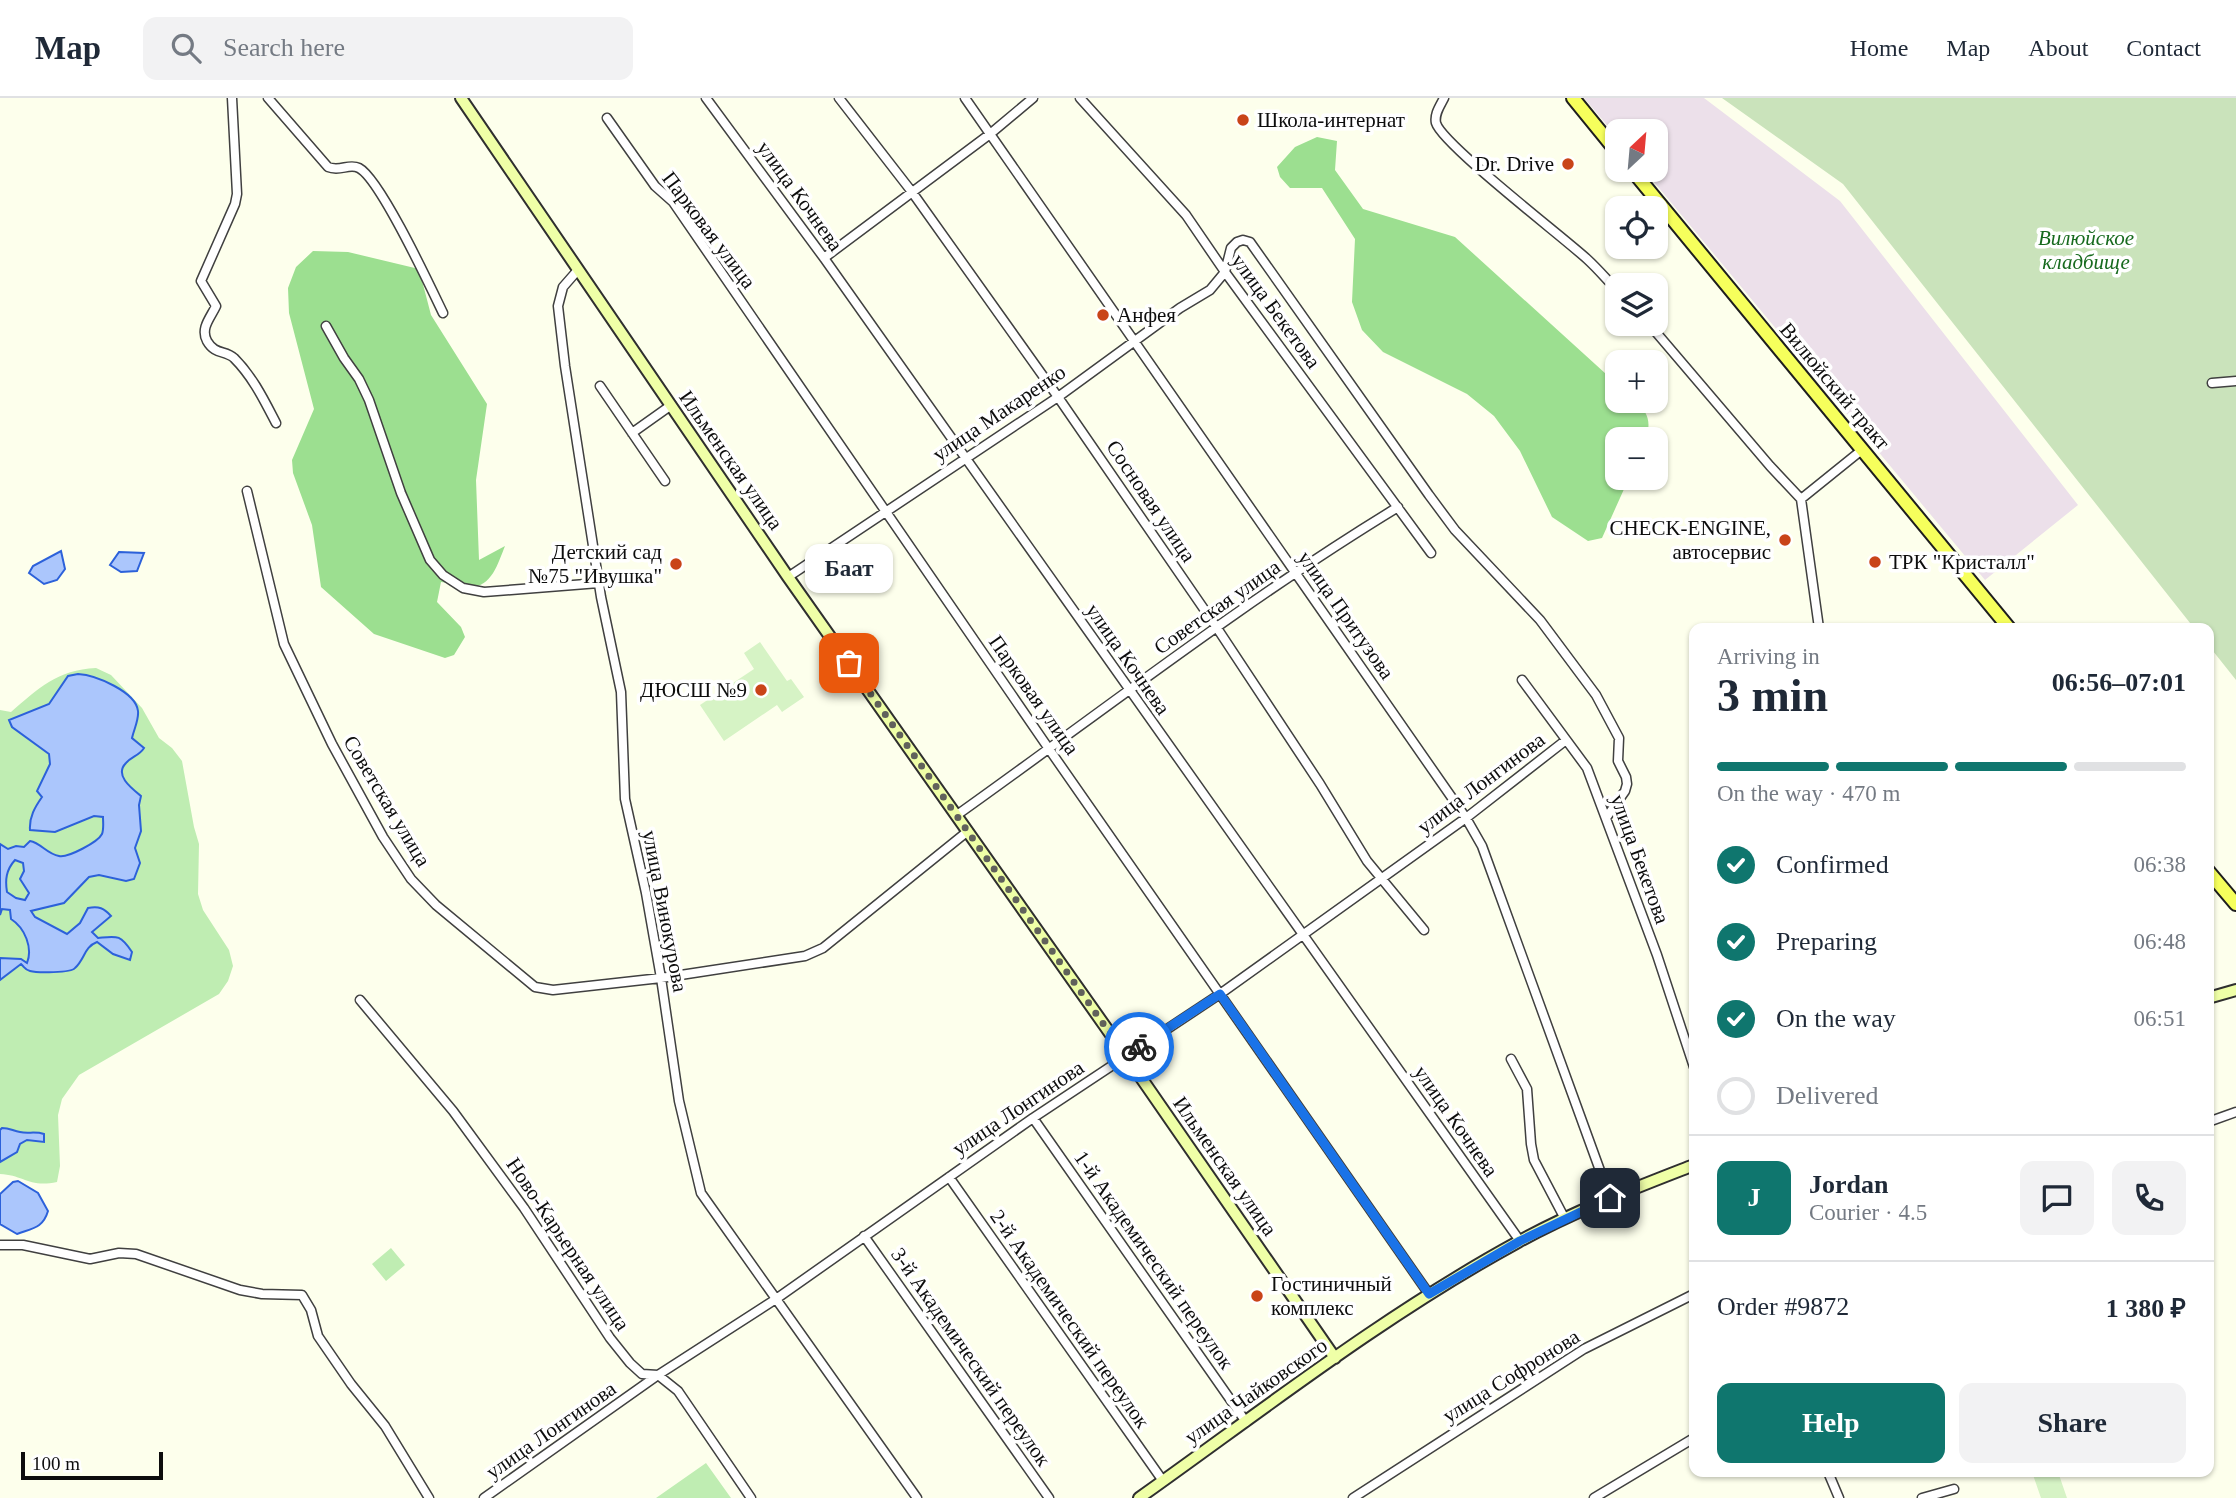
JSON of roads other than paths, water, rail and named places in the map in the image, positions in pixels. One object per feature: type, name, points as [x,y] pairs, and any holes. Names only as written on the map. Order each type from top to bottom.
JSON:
[{"type":"main road","name":"Ильменская улица","points":[[461,98],[788,577],[1335,1358]]},
{"type":"main road","points":[[1573,98],[1605,137]]},
{"type":"main road","name":"Вилюйский тракт","points":[[1642,182],[2005,623]]},
{"type":"main road","points":[[2214,878],[2236,904]]},
{"type":"main road","points":[[2214,996],[2236,989]]},
{"type":"main road","name":"улица Чайковского","points":[[1139,1498],[1429,1294],[1520,1241],[1565,1219],[1689,1167]]},
{"type":"street","points":[[232,98],[237,194],[201,281],[216,306],[205,327],[207,340],[217,352],[232,356],[255,383],[276,423]]},
{"type":"street","points":[[268,98],[328,167],[336,171],[354,166],[360,169],[374,186],[414,254],[443,313]]},
{"type":"street","name":"улица Кочнева","points":[[706,98],[824,258],[1520,1241]]},
{"type":"street","name":"Сосновая улица","points":[[839,98],[912,192],[1058,397],[1217,628],[1320,784],[1367,861],[1424,930]]},
{"type":"street","name":"улица Притузова","points":[[965,98],[1466,818],[1485,850],[1610,1198]]},
{"type":"street","points":[[824,258],[990,134],[1033,98]]},
{"type":"street","name":"улица Бекетова","points":[[1080,98],[1186,215],[1432,553]]},
{"type":"street","points":[[1444,98],[1436,115],[1436,123],[1441,131],[1605,278]]},
{"type":"street","name":"Парковая улица","points":[[607,118],[655,186],[673,202],[1049,749],[1429,1294]]},
{"type":"street","points":[[1225,272],[1231,248],[1243,240],[1250,242],[1449,521],[1540,620],[1585,677],[1615,728],[1619,738],[1618,761],[1626,777],[1625,791],[1606,818]]},
{"type":"street","name":"улица Винокурова","points":[[577,271],[563,287],[558,306],[599,583],[621,692],[625,799],[646,893],[679,1101],[701,1193],[917,1498]]},
{"type":"street","name":"улица Макаренко","points":[[788,577],[1058,397],[1210,290],[1225,272]]},
{"type":"street","points":[[326,326],[369,400],[401,493],[430,560],[443,575],[463,588],[484,592],[599,583]]},
{"type":"street","points":[[1659,336],[1801,499],[1817,623]]},
{"type":"street","points":[[2212,383],[2236,381]]},
{"type":"street","points":[[600,386],[665,481]]},
{"type":"street","points":[[632,433],[670,406]]},
{"type":"street","points":[[1801,499],[1863,449]]},
{"type":"street","name":"Советская улица","points":[[247,491],[284,644],[332,744],[383,837],[411,879],[436,905],[535,987],[553,990],[661,978],[805,956],[823,948],[968,831]]},
{"type":"street","name":"Советская улица","points":[[957,815],[1217,628],[1358,530],[1398,507]]},
{"type":"street","name":"улица Бекетова","points":[[1522,680],[1587,768],[1657,955],[1689,1052]]},
{"type":"street","name":"улица Лонгинова","points":[[484,1498],[658,1375],[776,1298],[1033,1118],[1220,994],[1466,818],[1566,740]]},
{"type":"street","name":"Ново-Карьерная улица","points":[[360,1000],[453,1111],[524,1208],[610,1338],[642,1374],[658,1375],[678,1391],[751,1498]]},
{"type":"street","points":[[1511,1059],[1527,1090],[1530,1102],[1534,1160],[1565,1219]]},
{"type":"street","points":[[2214,1120],[2236,1112]]},
{"type":"street","name":"1-й Академический переулок","points":[[1033,1118],[1246,1422]]},
{"type":"street","name":"2-й Академический переулок","points":[[949,1177],[1163,1481]]},
{"type":"street","name":"3-й Академический переулок","points":[[864,1236],[1049,1498]]},
{"type":"street","points":[[0,1245],[23,1245],[90,1259],[119,1253],[136,1254],[240,1290],[262,1294],[302,1295],[312,1310],[318,1336],[351,1384],[385,1426],[429,1498]]},
{"type":"street","name":"улица Софронова","points":[[1353,1498],[1584,1349],[1689,1296]]},
{"type":"street","points":[[1594,1498],[1689,1441]]},
{"type":"street","points":[[1830,1477],[1839,1498]]},
{"type":"street","points":[[1922,1498],[1954,1489]]},
{"type":"water","points":[[61,551],[65,569],[57,580],[44,584],[29,573],[33,566]]},
{"type":"water","points":[[119,552],[144,553],[137,571],[121,572],[110,565]]},
{"type":"water","points":[[78,674],[104,681],[123,691],[136,704],[138,718],[132,738],[144,748],[126,763],[122,772],[125,781],[141,796],[141,831],[135,848],[140,863],[134,879],[126,881],[99,875],[89,877],[64,903],[31,911],[35,917],[67,934],[80,923],[88,908],[101,908],[111,916],[92,932],[98,938],[121,939],[132,952],[130,960],[113,954],[97,942],[89,947],[72,970],[34,972],[21,964],[0,980],[0,958],[21,959],[27,963],[29,951],[27,939],[11,919],[10,910],[2,909],[0,915],[0,844],[8,849],[24,847],[30,841],[55,855],[63,856],[89,845],[103,832],[103,817],[94,816],[55,832],[30,830],[33,812],[42,797],[37,791],[50,764],[49,754],[12,727],[9,720],[49,704],[68,676]],"holes":[[[15,860],[23,863],[24,871],[20,879],[29,893],[25,900],[7,892],[6,883],[8,871]]]},
{"type":"water","points":[[2,1128],[44,1134],[44,1142],[27,1140],[20,1144],[17,1152],[0,1162]]},
{"type":"water","points":[[18,1181],[38,1193],[48,1211],[40,1224],[17,1234],[0,1224],[0,1194],[13,1182]]},
{"type":"place","name":"Школа-интернат","points":[[1243,120]]},
{"type":"place","name":"Dr. Drive","points":[[1568,164]]},
{"type":"place","name":"Анфея","points":[[1103,315]]},
{"type":"place","name":"CHECK-ENGINE, автосервис","points":[[1785,540]]},
{"type":"place","name":"ТРК \"Кристалл\"","points":[[1875,562]]},
{"type":"place","name":"Детский сад №75 \"Ивушка\"","points":[[676,564]]},
{"type":"place","name":"Баат","points":[[849,663]]},
{"type":"place","name":"ДЮСШ №9","points":[[761,690]]},
{"type":"place","name":"Гостиничный комплекс","points":[[1257,1296]]},
{"type":"park label","name":"Вилюйское кладбище","points":[[2086,250]]}]
